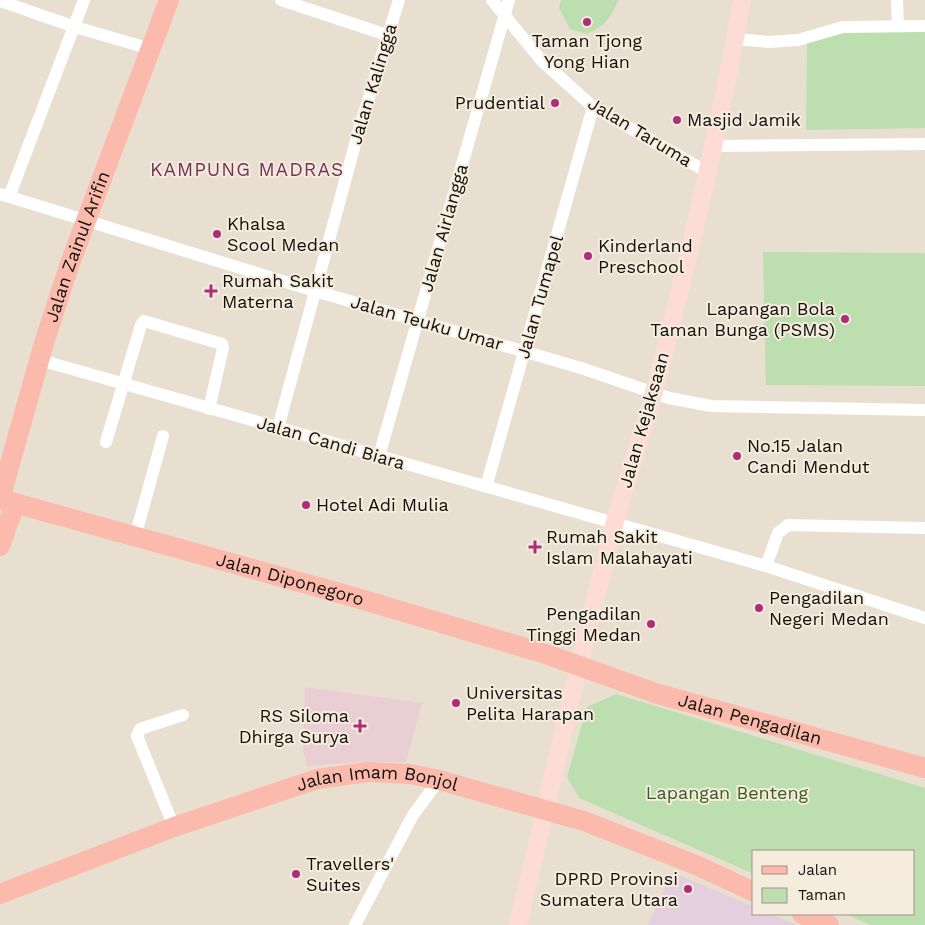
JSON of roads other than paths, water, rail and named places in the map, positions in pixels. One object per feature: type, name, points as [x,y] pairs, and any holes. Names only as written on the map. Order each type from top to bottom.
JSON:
[{"type":"main road","name":"Jalan Zainul Arifin","points":[[0,546],[5,501],[44,362],[51,322],[87,219],[169,0]]},
{"type":"main road","name":"Jalan Kejaksaan","points":[[518,925],[578,665],[614,524],[653,393],[709,173],[742,0]]},
{"type":"main road","name":"Jalan Diponegoro","points":[[5,501],[350,596],[578,665]]},
{"type":"main road","name":"Jalan Pengadilan","points":[[578,665],[655,693],[925,768]]},
{"type":"main road","name":"Jalan Imam Bonjol","points":[[0,894],[174,827],[325,778],[368,772],[410,774],[440,780],[546,810],[622,836],[752,891]]},
{"type":"main road","points":[[804,915],[829,925]]},
{"type":"street","points":[[5,195],[75,27],[84,0]]},
{"type":"street","points":[[281,0],[387,36]]},
{"type":"street","name":"Jalan Kalingga","points":[[278,428],[387,36],[399,0]]},
{"type":"street","name":"Jalan Taruma","points":[[492,0],[541,60],[594,107],[709,173]]},
{"type":"street","name":"Jalan Airlangga","points":[[379,456],[506,17],[509,0]]},
{"type":"street","points":[[897,0],[898,26]]},
{"type":"street","points":[[0,1],[75,27],[151,49]]},
{"type":"street","points":[[735,39],[769,42],[798,40],[843,27],[925,26]]},
{"type":"street","name":"Jalan Tumapel","points":[[486,487],[594,107]]},
{"type":"street","points":[[715,146],[925,144]]},
{"type":"street","name":"Jalan Teuku Umar","points":[[5,195],[315,291],[526,351],[669,398],[711,406],[925,410]]},
{"type":"street","points":[[106,442],[141,326],[147,320],[222,344],[223,348],[209,409]]},
{"type":"street","name":"Jalan Candi Biara","points":[[44,362],[766,566],[925,618]]},
{"type":"street","points":[[135,537],[163,436]]},
{"type":"street","points":[[766,566],[778,533],[788,525],[925,528]]},
{"type":"street","points":[[174,827],[137,733],[140,729],[183,715]]},
{"type":"street","points":[[355,925],[413,814],[440,780]]},
{"type":"place","name":"Taman Tjong Yong Hian","points":[[587,22]]},
{"type":"place","name":"Prudential","points":[[555,103]]},
{"type":"place","name":"Masjid Jamik","points":[[677,120]]},
{"type":"place","name":"Khalsa Scool Medan","points":[[217,234]]},
{"type":"place","name":"Kinderland Preschool","points":[[588,256]]},
{"type":"place","name":"Rumah Sakit Materna","points":[[211,291]]},
{"type":"place","name":"Lapangan Bola Taman Bunga (PSMS)","points":[[845,319]]},
{"type":"place","name":"No.15 Jalan Candi Mendut","points":[[737,456]]},
{"type":"place","name":"Hotel Adi Mulia","points":[[306,505]]},
{"type":"place","name":"Rumah Sakit Islam Malahayati","points":[[535,547]]},
{"type":"place","name":"Pengadilan Negeri Medan","points":[[759,608]]},
{"type":"place","name":"Pengadilan Tinggi Medan","points":[[651,624]]},
{"type":"place","name":"Universitas Pelita Harapan","points":[[456,703]]},
{"type":"place","name":"RS Siloma Dhirga Surya","points":[[360,726]]},
{"type":"place","name":"Travellers' Suites","points":[[296,874]]},
{"type":"place","name":"DPRD Provinsi Sumatera Utara","points":[[688,889]]},
{"type":"district","name":"KAMPUNG MADRAS","points":[[247,169]]},
{"type":"park label","name":"Lapangan Benteng","points":[[727,793]]}]
